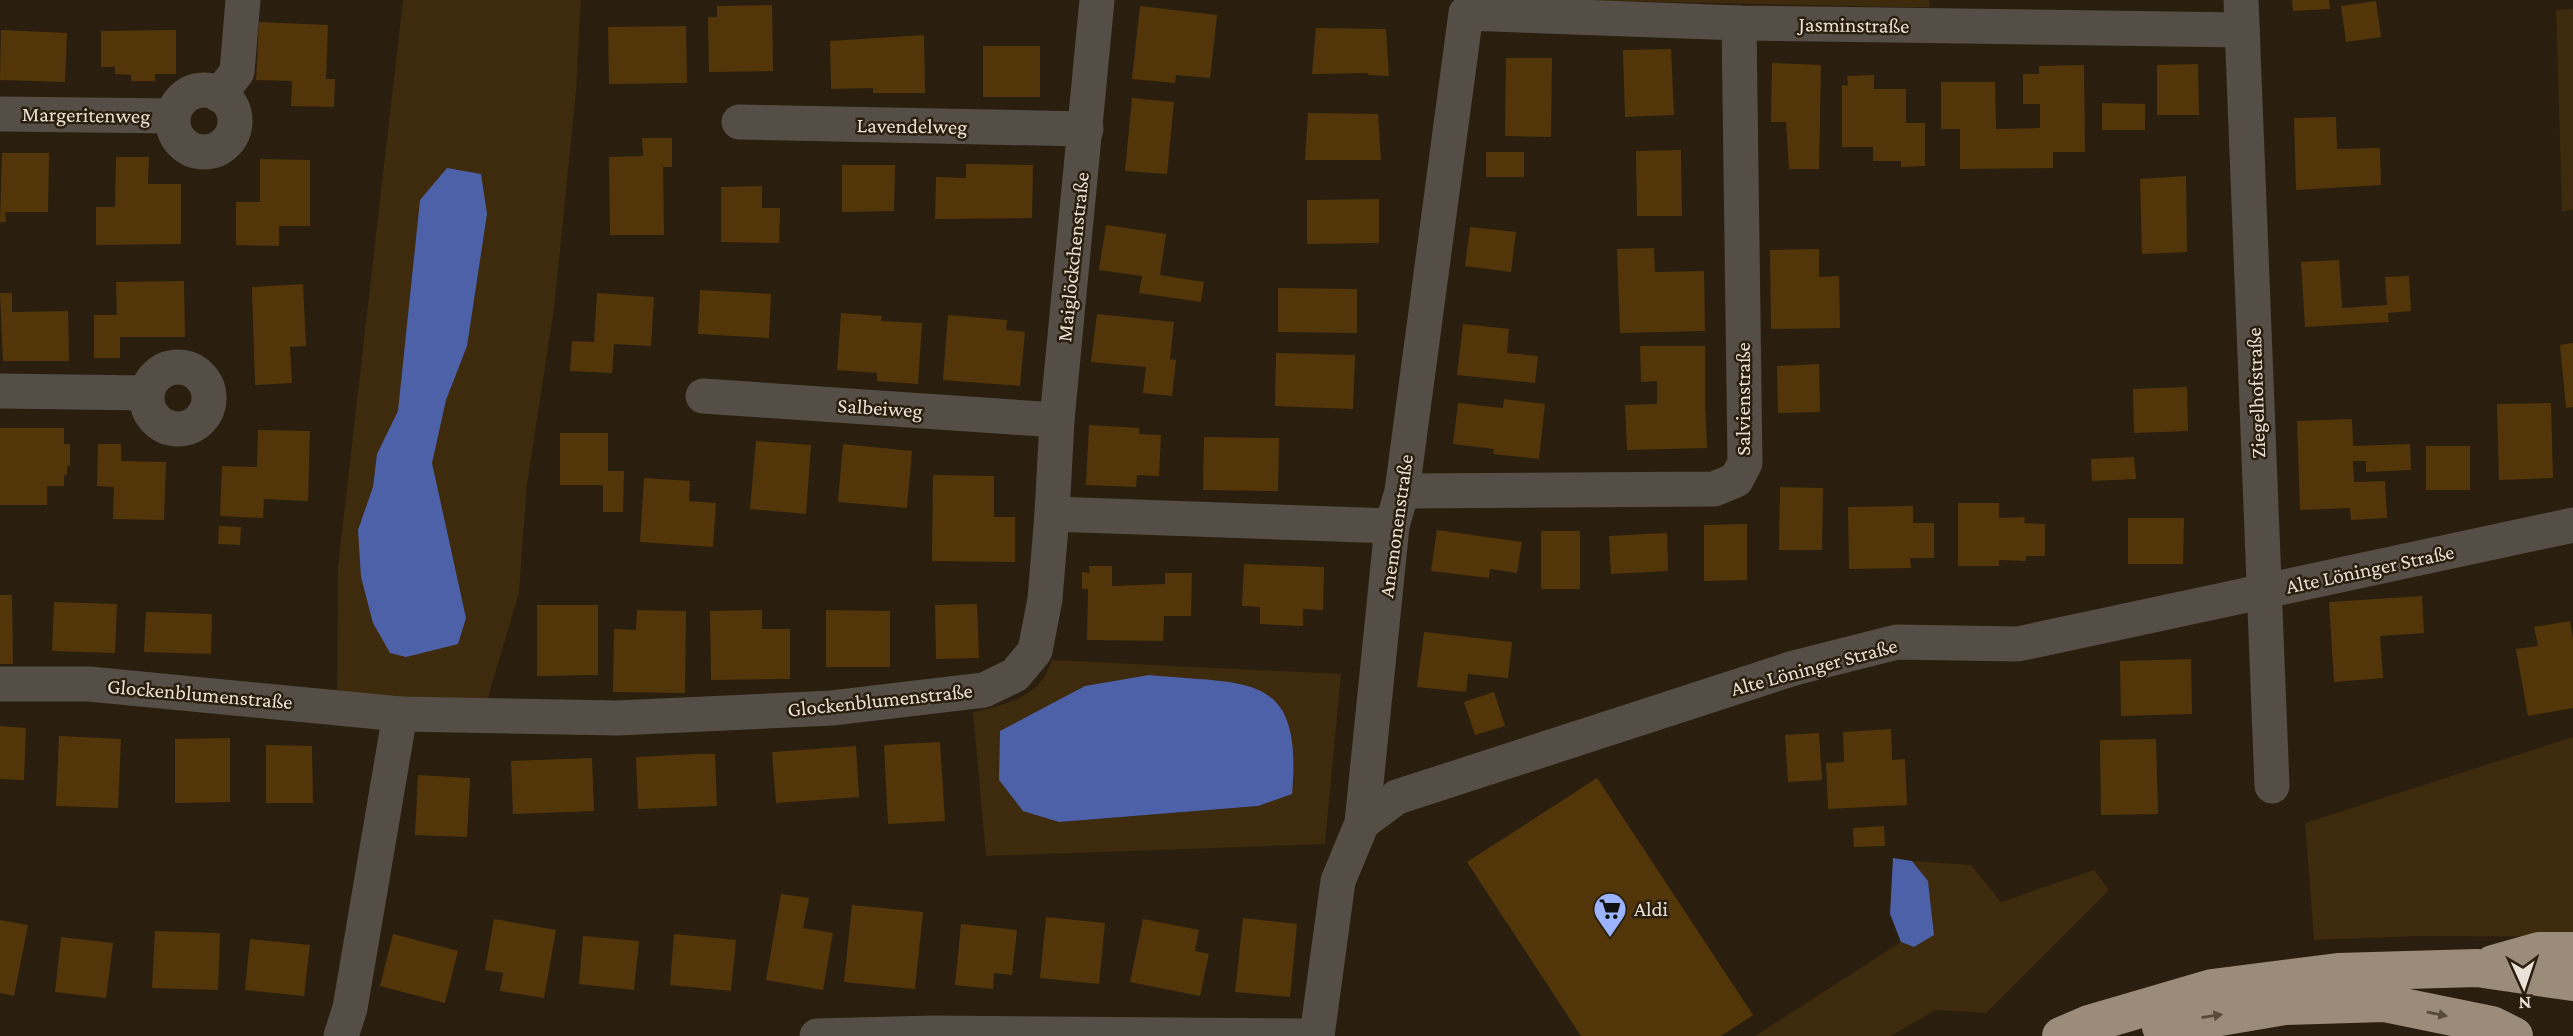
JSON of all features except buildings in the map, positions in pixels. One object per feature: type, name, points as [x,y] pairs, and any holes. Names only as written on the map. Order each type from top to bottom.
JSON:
[{"type":"highway","points":[[2477,968],[2539,951],[2573,951]]},
{"type":"highway","points":[[2061,1036],[2089,1024],[2212,988],[2338,972],[2477,968],[2573,982]]},
{"type":"highway","points":[[2121,1036],[2205,1017],[2285,1006],[2384,1003],[2492,1025],[2514,1036]]},
{"type":"street","points":[[219,95],[237,72],[243,0]]},
{"type":"street","name":"Maiglöckchenstraße","points":[[1052,514],[1057,420],[1097,0]]},
{"type":"street","name":"Jasminstraße","points":[[1466,13],[1739,23],[2242,15]]},
{"type":"street","name":"Anemonenstraße","points":[[1315,1036],[1338,881],[1362,823],[1392,526],[1402,491],[1466,13]]},
{"type":"street","name":"Ziegelhofstraße","points":[[2242,15],[2272,786]]},
{"type":"street","name":"Salvienstraße","points":[[1402,491],[1714,489],[1736,480],[1745,463],[1739,23]]},
{"type":"street","name":"Margeritenweg","points":[[211,90],[219,95],[233,108],[236,120],[233,134],[224,146],[211,152],[197,152],[187,148],[178,139],[173,116],[180,100],[194,91],[211,90]]},
{"type":"street","name":"Margeritenweg","points":[[0,114],[173,116]]},
{"type":"street","name":"Lavendelweg","points":[[739,122],[1086,129]]},
{"type":"street","points":[[0,391],[147,393]]},
{"type":"street","name":"Salbeiweg","points":[[703,396],[1057,420]]},
{"type":"street","points":[[1052,514],[1392,526]]},
{"type":"street","name":"Glockenblumenstraße","points":[[0,684],[89,684],[400,714],[617,718],[832,708],[984,690],[1015,675],[1035,651],[1045,599],[1052,514]]},
{"type":"street","name":"Alte Löninger Straße","points":[[1362,823],[1397,797],[1833,658],[1897,642],[2018,644],[2573,525]]},
{"type":"street","points":[[341,1036],[350,1008],[400,714]]},
{"type":"street","points":[[817,1036],[1315,1036]]},
{"type":"shaded area","points":[[403,0],[581,0],[576,92],[554,309],[527,484],[519,593],[486,704],[337,697],[338,566]]},
{"type":"shaded area","points":[[1561,0],[1929,0],[1930,7],[1900,7]]},
{"type":"shaded area","points":[[2573,9],[2573,209],[2562,212],[2556,10]]},
{"type":"shaded area","points":[[1052,660],[1341,674],[1325,844],[986,856],[973,712],[1021,697],[1040,683]],"holes":[[[1047,709],[1258,806],[1060,822],[1000,731]]]},
{"type":"shaded area","points":[[2573,737],[2573,937],[2420,936],[2314,940],[2305,823]]},
{"type":"shaded area","points":[[1912,861],[1971,865],[2001,902],[2094,870],[2109,890],[1986,1013],[1936,1010],[1891,1036],[1755,1036],[1901,942],[1914,947],[1934,935],[1928,881]]},
{"type":"water","points":[[447,168],[481,174],[487,214],[467,346],[446,400],[432,463],[466,618],[458,644],[406,657],[390,653],[373,623],[361,577],[358,530],[373,487],[377,454],[398,411],[420,200]]},
{"type":"water","points":[[1149,675],[1241,684],[1262,692],[1278,704],[1288,724],[1293,754],[1292,794],[1258,806],[1059,822],[1023,811],[999,780],[1000,731],[1085,686]]},
{"type":"water","points":[[1893,858],[1912,861],[1928,881],[1934,935],[1914,947],[1901,942],[1890,914]]},
{"type":"place","name":"Aldi","points":[[1610,939]]}]
